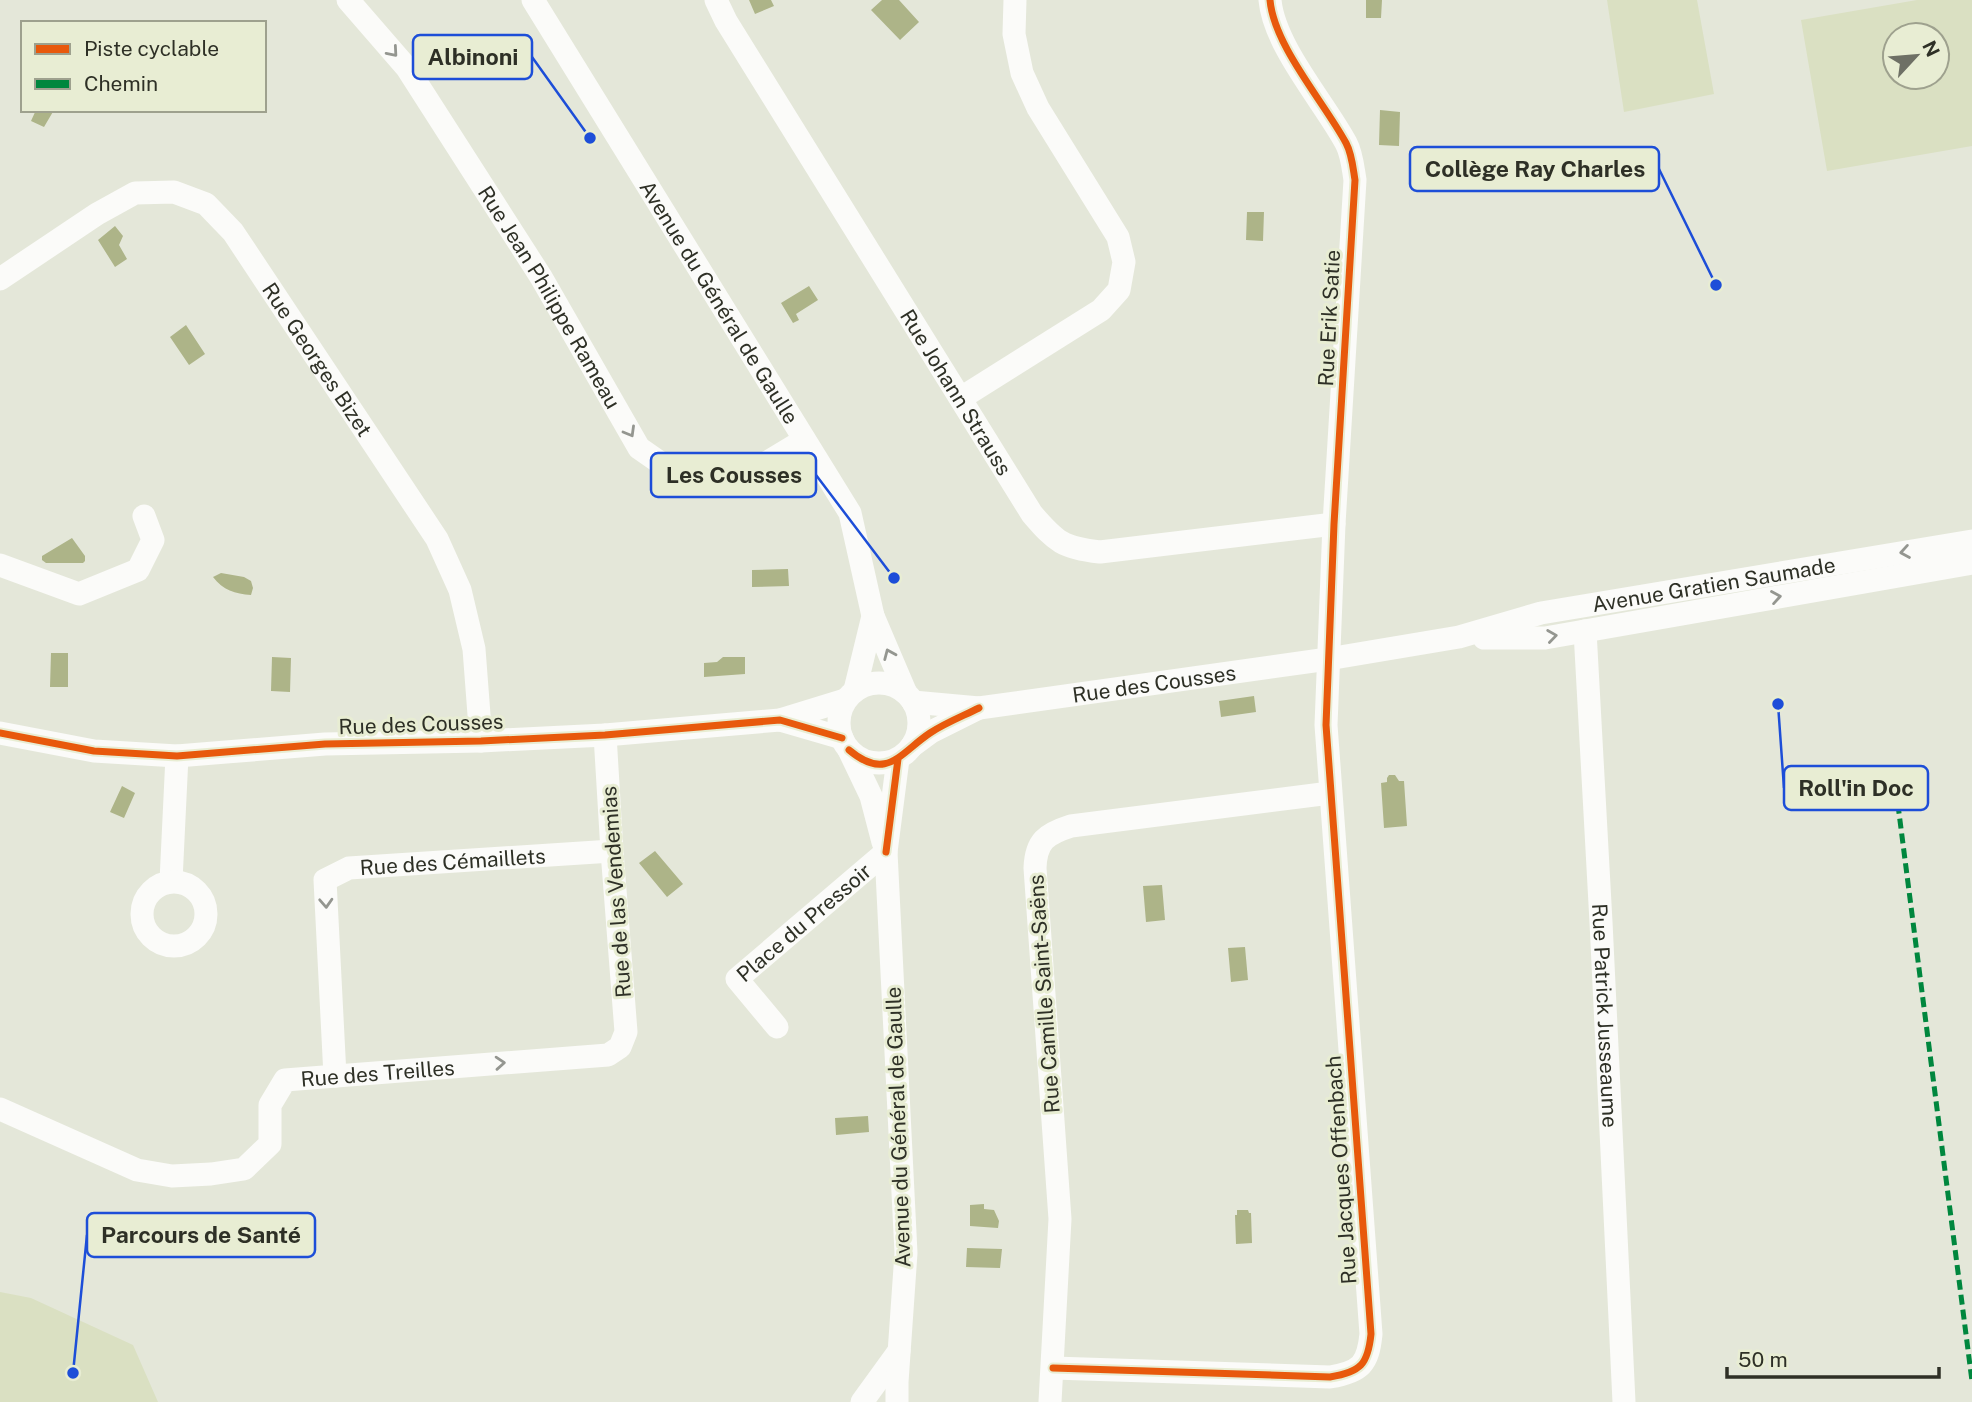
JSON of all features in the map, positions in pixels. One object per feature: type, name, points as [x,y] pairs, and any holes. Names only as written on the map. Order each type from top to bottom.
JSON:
[{"type":"street","name":"Rue Jean Philippe Rameau","points":[[348,0],[407,68],[541,277],[639,448],[676,472],[714,483],[743,477],[804,440]]},
{"type":"street","name":"Rue Johann Strauss","points":[[716,0],[726,21],[1032,514],[1050,535],[1074,550],[1100,552],[1334,524]]},
{"type":"street","points":[[961,398],[1101,310],[1119,290],[1124,262],[1118,237],[1038,108],[1022,73],[1014,34],[1015,0]]},
{"type":"street","name":"Rue Erik Satie","points":[[1270,0],[1281,38],[1348,146],[1355,180],[1328,659]]},
{"type":"street","name":"Avenue du Général de Gaulle","points":[[543,3],[850,513],[873,617],[909,696]]},
{"type":"street","name":"Rue Georges Bizet","points":[[0,279],[97,214],[135,193],[174,192],[206,204],[233,232],[438,539],[460,590],[474,649],[481,741]]},
{"type":"street","points":[[0,565],[79,594],[138,570],[153,540],[144,516]]},
{"type":"street","name":"Avenue Gratien Saumade","points":[[1328,659],[1460,638],[1541,613],[1972,541]]},
{"type":"street","name":"Avenue Gratien Saumade","points":[[1460,638],[1545,638],[1972,564]]},
{"type":"street","name":"Avenue du Général de Gaulle","points":[[850,695],[873,617]]},
{"type":"street","name":"Rue Patrick Jusseaume","points":[[1585,631],[1624,1402]]},
{"type":"street","name":"Rue des Cousses","points":[[909,696],[979,708],[1328,659]]},
{"type":"street","name":"Rue Jacques Offenbach","points":[[1053,1368],[1330,1377],[1348,1374],[1360,1366],[1369,1352],[1371,1334],[1330,793],[1326,725],[1328,659]]},
{"type":"street","points":[[880,682],[893,685],[909,696],[920,725],[918,736],[905,753],[885,764],[859,759],[845,744],[838,726],[840,712],[850,695],[867,684],[880,682]]},
{"type":"street","name":"Rue des Cousses","points":[[0,733],[94,751],[177,757],[325,744],[605,735],[780,720],[850,695]]},
{"type":"street","name":"Rue des Cousses","points":[[905,753],[931,732],[979,708]]},
{"type":"street","name":"Rue des Cousses","points":[[780,720],[845,744]]},
{"type":"street","name":"Rue de las Vendemias","points":[[605,735],[626,1032],[620,1047]]},
{"type":"street","name":"Avenue du Général de Gaulle","points":[[845,744],[871,796],[886,852],[906,1253],[897,1402]]},
{"type":"street","name":"Avenue du Général de Gaulle","points":[[886,852],[905,753]]},
{"type":"street","points":[[171,881],[177,757]]},
{"type":"street","name":"Rue Camille Saint-Saëns","points":[[1050,1402],[1060,1219],[1035,852],[1043,839],[1056,830],[1071,826],[1330,793]]},
{"type":"street","name":"Rue des Cémaillets","points":[[335,1076],[325,880],[349,868],[612,851]]},
{"type":"street","name":"Place du Pressoir","points":[[777,1027],[737,979],[886,852]]},
{"type":"street","name":"Rue des Treilles","points":[[0,1109],[137,1170],[172,1176],[211,1174],[244,1169],[270,1144],[270,1105],[285,1080],[608,1055],[620,1047]]},
{"type":"street","points":[[862,1402],[899,1351]]},
{"type":"shaded area","points":[[749,0],[771,0],[774,6],[755,14]]},
{"type":"shaded area","points":[[882,0],[899,0],[919,22],[900,40],[871,10]]},
{"type":"shaded area","points":[[1366,0],[1382,0],[1381,18],[1366,18]]},
{"type":"shaded area","points":[[1607,0],[1697,0],[1714,94],[1624,112]]},
{"type":"shaded area","points":[[1917,0],[1972,0],[1972,146],[1827,171],[1801,20]]},
{"type":"shaded area","points":[[1380,110],[1400,112],[1399,146],[1379,145]]},
{"type":"shaded area","points":[[35,112],[53,112],[44,127],[31,121]]},
{"type":"shaded area","points":[[1247,212],[1264,212],[1263,241],[1246,240]]},
{"type":"shaded area","points":[[115,226],[123,236],[119,245],[127,259],[115,267],[98,240]]},
{"type":"shaded area","points":[[809,286],[818,300],[796,314],[799,320],[793,323],[781,303]]},
{"type":"shaded area","points":[[186,325],[205,354],[189,365],[170,337]]},
{"type":"shaded area","points":[[72,538],[85,556],[83,563],[46,563],[42,560],[42,556]]},
{"type":"shaded area","points":[[788,569],[789,586],[752,587],[752,570]]},
{"type":"shaded area","points":[[221,573],[251,581],[251,595],[225,588],[213,577]]},
{"type":"shaded area","points":[[51,653],[68,653],[68,687],[50,687]]},
{"type":"shaded area","points":[[272,657],[291,658],[290,692],[271,691]]},
{"type":"shaded area","points":[[723,657],[745,657],[745,674],[704,677],[704,663],[717,662]]},
{"type":"shaded area","points":[[1254,696],[1256,712],[1221,717],[1219,701]]},
{"type":"shaded area","points":[[1389,775],[1395,775],[1399,781],[1404,781],[1407,826],[1384,828],[1381,783],[1387,782]]},
{"type":"shaded area","points":[[122,786],[135,793],[124,818],[110,812]]},
{"type":"shaded area","points":[[655,851],[683,884],[667,897],[639,863]]},
{"type":"shaded area","points":[[1162,885],[1165,920],[1146,922],[1143,886]]},
{"type":"shaded area","points":[[1245,947],[1248,980],[1231,982],[1228,948]]},
{"type":"shaded area","points":[[868,1116],[869,1132],[836,1135],[835,1118]]},
{"type":"shaded area","points":[[984,1204],[984,1209],[994,1210],[999,1221],[998,1228],[970,1226],[970,1205]]},
{"type":"shaded area","points":[[1237,1210],[1248,1210],[1251,1213],[1252,1243],[1236,1244]]},
{"type":"shaded area","points":[[967,1248],[1002,1249],[1000,1268],[966,1267]]},
{"type":"shaded area","points":[[0,1292],[31,1298],[133,1345],[158,1402],[0,1402]]},
{"type":"marked path","points":[[1894,774],[1972,1381]]},
{"type":"cycle path","points":[[1053,1368],[1330,1377],[1349,1372],[1361,1365],[1370,1344],[1326,725],[1334,524],[1355,180],[1348,147],[1290,55],[1280,36],[1270,0]]},
{"type":"cycle path","points":[[849,750],[873,764],[883,764],[901,756],[936,729],[979,708]]},
{"type":"cycle path","points":[[0,733],[94,751],[177,756],[325,744],[605,735],[780,720],[842,738]]},
{"type":"cycle path","points":[[886,852],[898,759]]},
{"type":"place","name":"Albinoni","points":[[590,138]]},
{"type":"place","name":"Collège Ray Charles","points":[[1716,285]]},
{"type":"place","name":"Les Cousses","points":[[894,578]]},
{"type":"place","name":"Roll'in Doc","points":[[1778,704]]},
{"type":"place","name":"Parcours de Santé","points":[[73,1373]]}]
